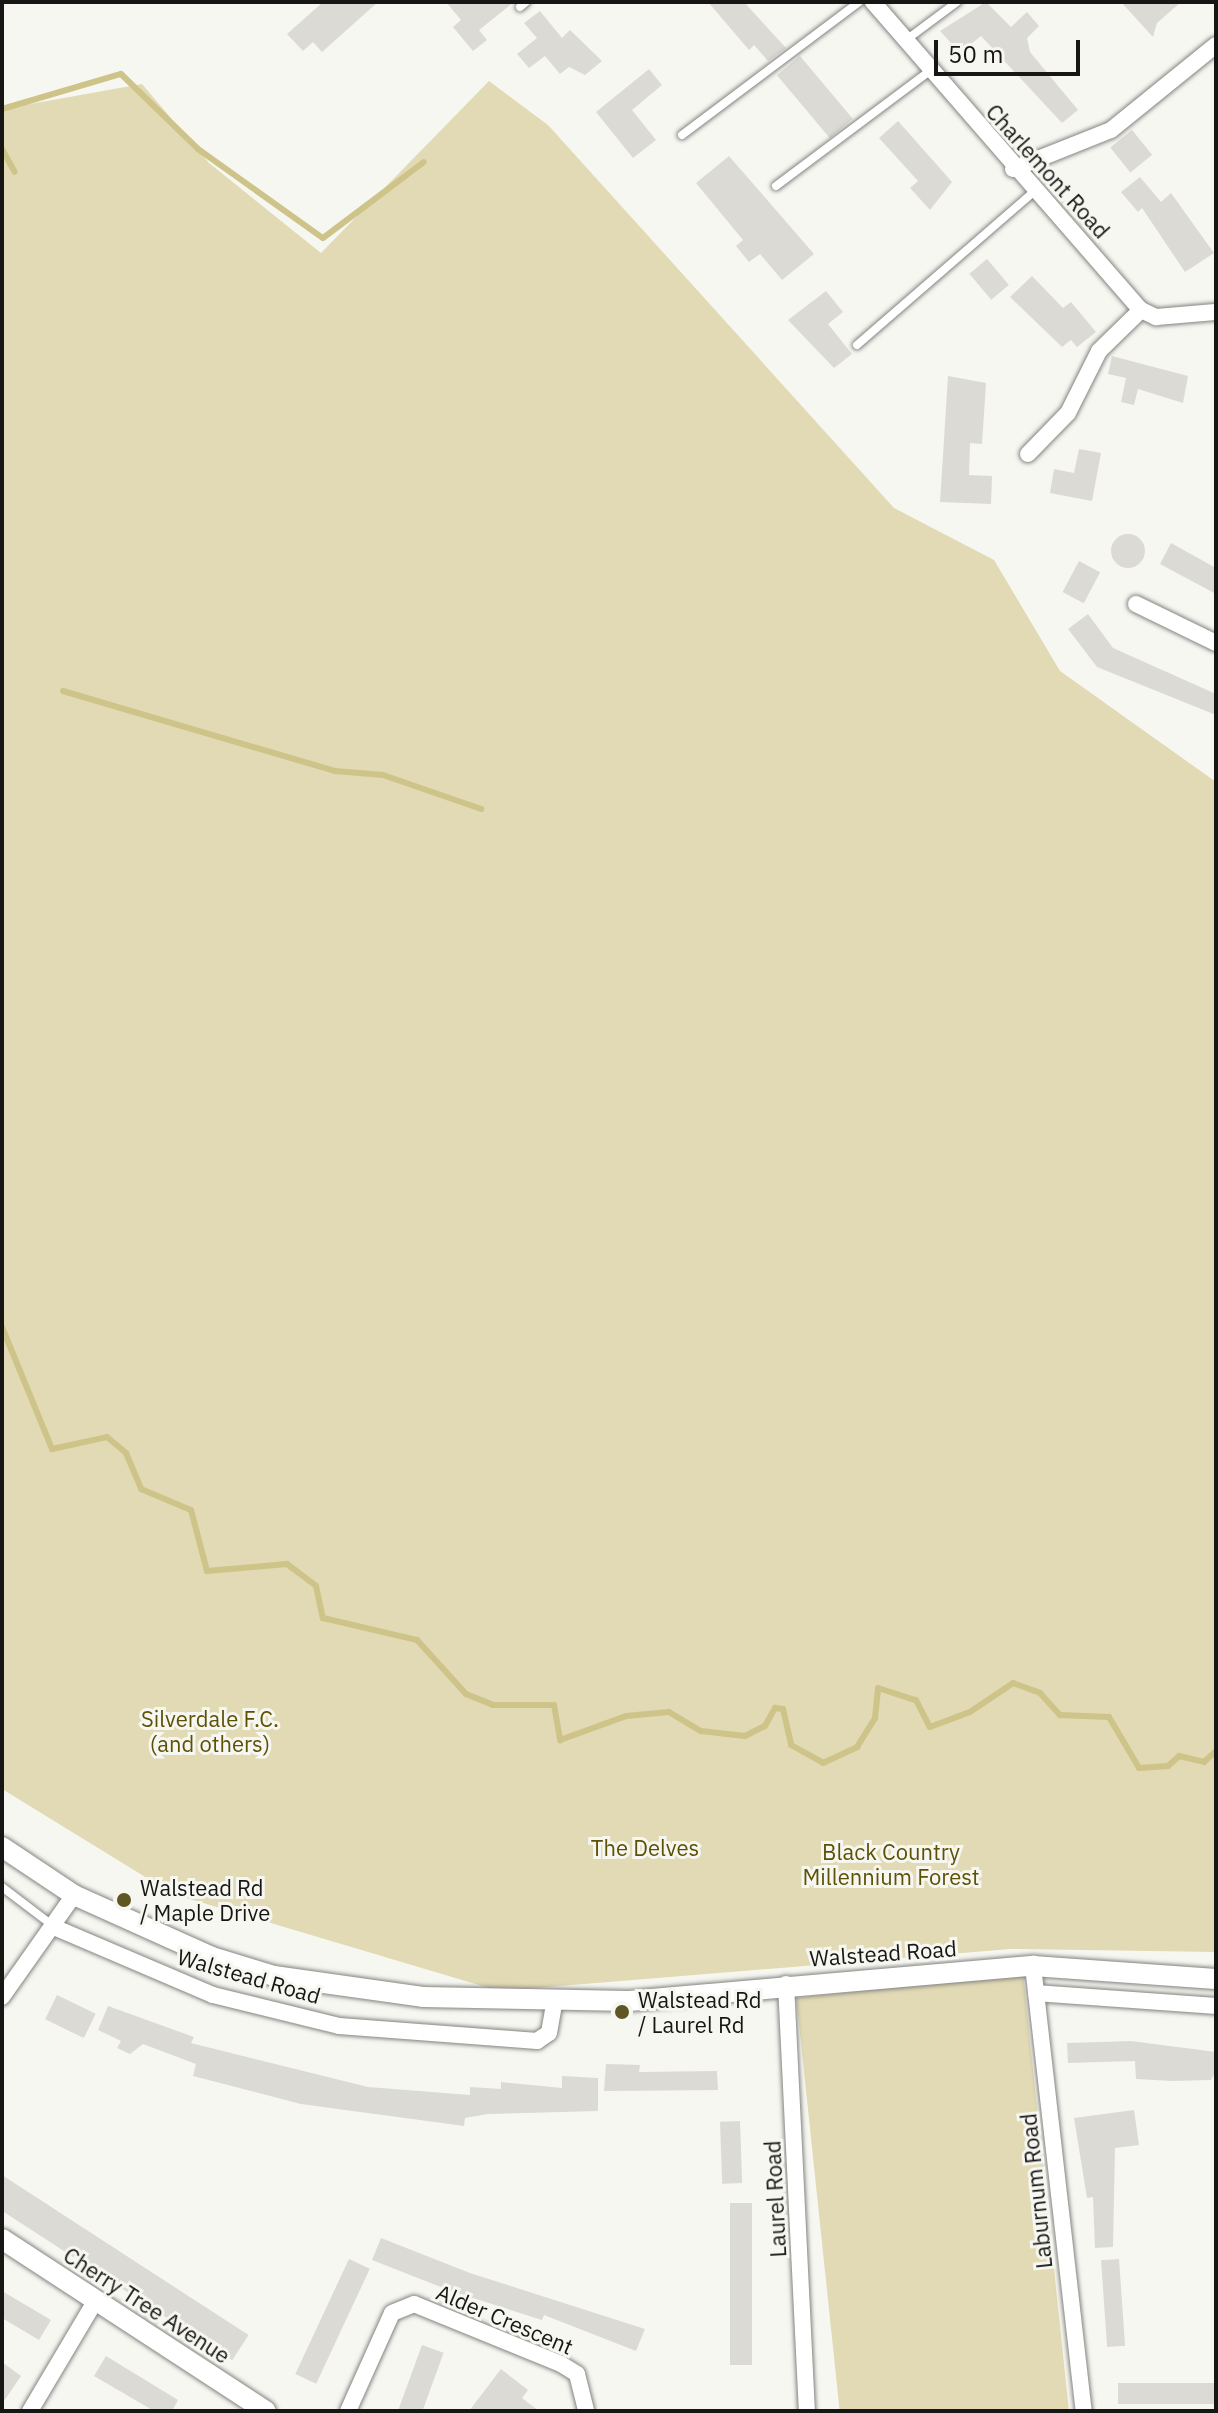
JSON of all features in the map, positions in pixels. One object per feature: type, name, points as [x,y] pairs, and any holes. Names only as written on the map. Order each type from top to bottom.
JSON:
[{"type":"street","name":"Charlemont Road","points":[[873,2],[1013,169],[1037,190],[1141,310]]},
{"type":"street","points":[[1013,169],[1111,130],[1216,45]]},
{"type":"street","points":[[1028,454],[1068,413],[1099,351],[1141,310],[1156,317],[1216,312]]},
{"type":"street","points":[[1136,604],[1216,643]]},
{"type":"street","name":"Walstead Road","points":[[2,1847],[74,1895],[212,1957],[274,1976],[423,1997],[554,2004],[1033,1966],[1216,1979]]},
{"type":"street","points":[[2,1997],[56,1928],[74,1895]]},
{"type":"street","name":"Walstead Road","points":[[56,1928],[213,1995],[339,2026],[537,2041],[549,2033],[554,2004]]},
{"type":"street","name":"Laburnum Road","points":[[1033,1966],[1084,2411]]},
{"type":"street","name":"Laurel Road","points":[[786,1984],[807,2411]]},
{"type":"street","points":[[1036,1993],[1216,2006]]},
{"type":"street","name":"Cherry Tree Avenue","points":[[2,2239],[266,2411]]},
{"type":"street","points":[[30,2411],[96,2300]]},
{"type":"street","name":"Alder Crescent","points":[[348,2411],[392,2313],[414,2304],[561,2364],[577,2374],[586,2411]]},
{"type":"lane","points":[[682,135],[859,2]]},
{"type":"lane","points":[[906,41],[957,2]]},
{"type":"lane","points":[[776,186],[931,70]]},
{"type":"lane","points":[[857,345],[1037,190]]},
{"type":"lane","points":[[2,1887],[56,1928]]},
{"type":"green space","points":[[489,81],[548,125],[894,508],[994,560],[1060,671],[1216,782],[1216,1952],[1011,1949],[499,1991],[173,1894],[2,1789],[2,109],[142,84],[209,163],[321,253]]},
{"type":"green space","points":[[1023,1974],[1069,2411],[840,2411],[796,1998]]},
{"type":"building","points":[[323,2],[378,2],[322,52],[313,42],[303,51],[287,34]]},
{"type":"building","points":[[446,2],[514,2],[479,30],[487,40],[473,51],[453,27],[461,20]]},
{"type":"building","points":[[708,2],[744,2],[786,48],[768,61],[754,45],[749,50]]},
{"type":"building","points":[[986,2],[1011,27],[1027,12],[1039,26],[1027,38],[1030,52],[1078,110],[1062,123],[981,36],[960,53],[940,31]]},
{"type":"building","points":[[1121,2],[1181,2],[1157,23],[1153,37]]},
{"type":"building","points":[[540,11],[562,38],[570,30],[602,61],[585,75],[569,67],[560,74],[545,56],[529,68],[517,54],[537,38],[524,23]]},
{"type":"building","points":[[800,56],[853,119],[830,138],[777,75]]},
{"type":"building","points":[[649,69],[662,85],[632,110],[656,140],[633,158],[596,112]]},
{"type":"building","points":[[898,121],[952,182],[930,210],[910,188],[918,181],[879,138]]},
{"type":"building","points":[[1132,130],[1152,155],[1130,172],[1110,148]]},
{"type":"building","points":[[729,156],[814,254],[782,280],[760,254],[749,262],[736,246],[743,240],[696,183]]},
{"type":"building","points":[[1140,177],[1161,202],[1171,193],[1214,253],[1185,272],[1142,208],[1138,212],[1121,192]]},
{"type":"building","points":[[987,259],[1009,285],[991,300],[969,274]]},
{"type":"building","points":[[1032,276],[1063,308],[1071,302],[1096,332],[1077,347],[1071,340],[1062,347],[1010,297]]},
{"type":"building","points":[[826,291],[843,312],[828,324],[852,354],[834,368],[788,320]]},
{"type":"building","points":[[1112,356],[1188,376],[1183,403],[1138,389],[1134,405],[1121,402],[1126,378],[1108,374]]},
{"type":"building","points":[[948,376],[986,383],[982,444],[970,443],[969,475],[992,476],[991,504],[940,502]]},
{"type":"building","points":[[1079,449],[1101,453],[1092,501],[1050,493],[1054,469],[1074,473]]},
{"type":"building","points":[[1128,534],[1140,539],[1145,551],[1140,563],[1128,568],[1116,563],[1111,551],[1116,539]]},
{"type":"building","points":[[1171,543],[1216,568],[1216,594],[1160,564]]},
{"type":"building","points":[[1079,561],[1100,572],[1084,603],[1063,592]]},
{"type":"building","points":[[1088,614],[1113,648],[1216,694],[1216,715],[1097,667],[1068,629]]},
{"type":"building","points":[[57,1995],[96,2014],[84,2038],[45,2019]]},
{"type":"building","points":[[108,2006],[194,2037],[191,2043],[368,2087],[470,2095],[470,2087],[501,2089],[501,2082],[562,2088],[562,2076],[598,2078],[598,2111],[488,2114],[465,2118],[464,2126],[301,2104],[193,2076],[196,2064],[143,2044],[130,2054],[117,2048],[121,2041],[98,2030]]},
{"type":"building","points":[[1131,2041],[1216,2052],[1216,2071],[1211,2080],[1172,2081],[1136,2079],[1135,2061],[1068,2063],[1067,2043]]},
{"type":"building","points":[[606,2064],[640,2065],[639,2072],[717,2071],[718,2090],[604,2091]]},
{"type":"building","points":[[1134,2110],[1139,2145],[1115,2148],[1113,2247],[1095,2248],[1093,2197],[1087,2198],[1074,2118]]},
{"type":"building","points":[[740,2121],[742,2183],[722,2184],[720,2122]]},
{"type":"building","points":[[2,2175],[249,2335],[232,2360],[2,2211]]},
{"type":"building","points":[[730,2203],[752,2203],[752,2365],[730,2365]]},
{"type":"building","points":[[381,2238],[470,2273],[645,2329],[636,2351],[544,2315],[542,2320],[451,2291],[372,2260]]},
{"type":"building","points":[[349,2259],[370,2269],[316,2384],[295,2374]]},
{"type":"building","points":[[1119,2259],[1125,2346],[1107,2347],[1101,2260]]},
{"type":"building","points":[[2,2291],[51,2320],[39,2340],[2,2318]]},
{"type":"building","points":[[422,2345],[444,2353],[422,2411],[398,2411]]},
{"type":"building","points":[[106,2356],[178,2400],[172,2411],[154,2411],[94,2376]]},
{"type":"building","points":[[2,2362],[21,2376],[2,2404]]},
{"type":"building","points":[[501,2369],[528,2390],[522,2398],[539,2411],[469,2411]]},
{"type":"building","points":[[1118,2383],[1216,2383],[1216,2404],[1118,2404]]},
{"type":"waterway","points":[[2,109],[121,74],[198,149],[323,238],[424,162]]},
{"type":"waterway","points":[[2,149],[15,172]]},
{"type":"waterway","points":[[63,691],[335,771],[383,775],[481,809]]},
{"type":"waterway","points":[[2,1327],[52,1449],[107,1437],[126,1453],[141,1489],[191,1510],[207,1571],[287,1564],[316,1586],[323,1618],[417,1640],[466,1694],[493,1705],[554,1705],[560,1740],[626,1716],[669,1712],[701,1731],[745,1736],[765,1726],[775,1708],[783,1709],[791,1745],[823,1763],[857,1747],[875,1718],[878,1688],[916,1700],[930,1727],[970,1712],[1013,1683],[1040,1693],[1060,1715],[1109,1717],[1139,1768],[1168,1766],[1179,1756],[1204,1762],[1216,1751]]},
{"type":"place","name":"Walstead Rd / Maple Drive","points":[[124,1900]]},
{"type":"place","name":"Walstead Rd / Laurel Rd","points":[[622,2012]]},
{"type":"park label","name":"Silverdale F.C. (and others)","points":[[210,1730]]},
{"type":"park label","name":"The Delves","points":[[645,1848]]},
{"type":"park label","name":"Black Country Millennium Forest","points":[[891,1864]]}]
